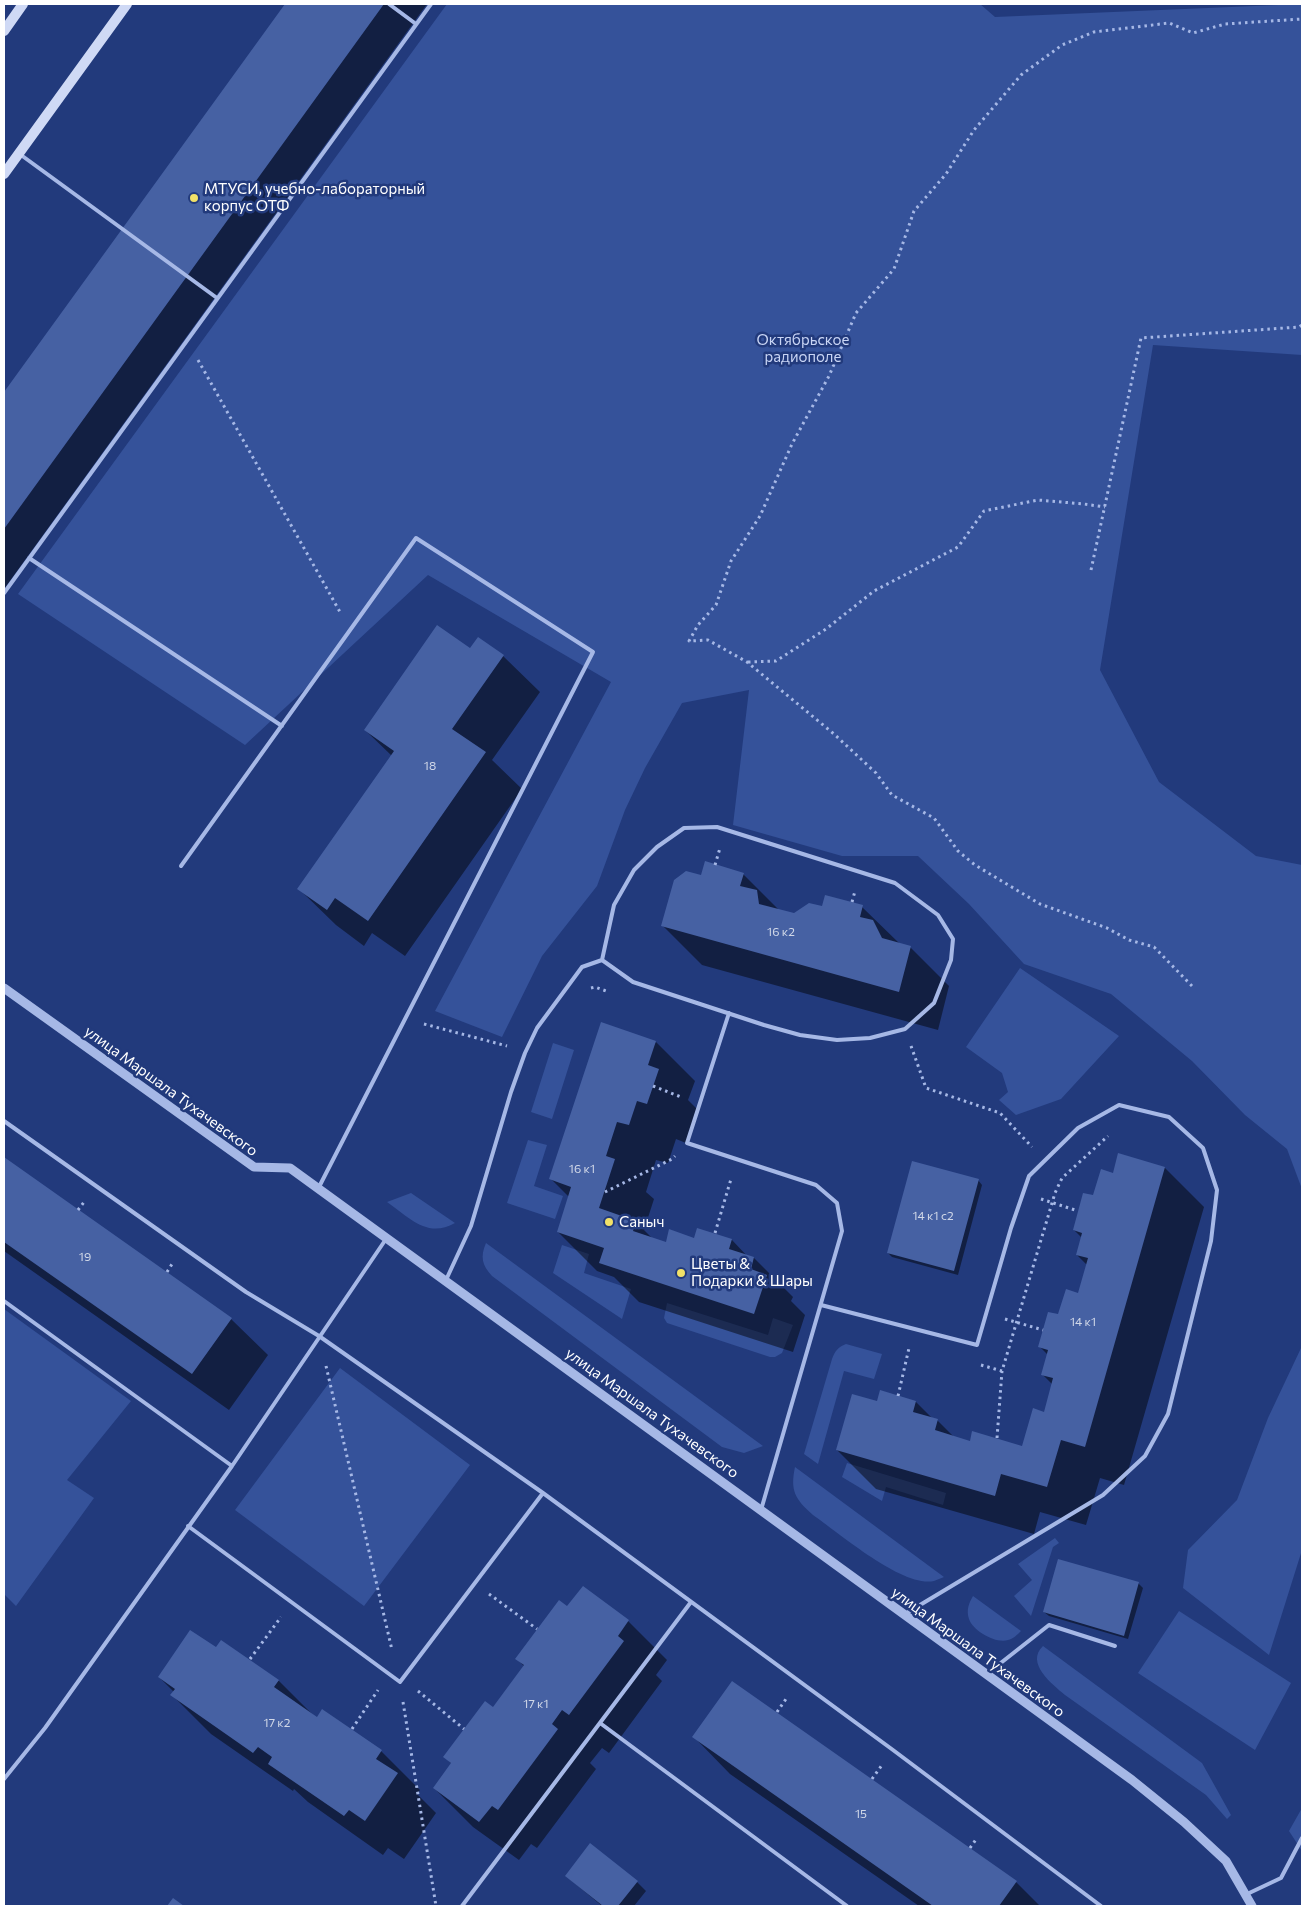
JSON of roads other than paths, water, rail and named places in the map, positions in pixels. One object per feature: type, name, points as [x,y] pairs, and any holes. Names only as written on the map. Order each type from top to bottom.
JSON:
[{"type":"main road","points":[[4,31],[23,4]]},
{"type":"main road","points":[[4,174],[127,4]]},
{"type":"street","name":"улица Маршала Тухачевского","points":[[4,988],[254,1167],[290,1168],[319,1188],[1132,1780],[1184,1822],[1226,1861],[1252,1906]]},
{"type":"lane","points":[[389,4],[416,24]]},
{"type":"lane","points":[[4,593],[430,4]]},
{"type":"lane","points":[[19,153],[217,298]]},
{"type":"lane","points":[[181,866],[416,538],[593,652],[319,1188]]},
{"type":"lane","points":[[29,558],[282,726]]},
{"type":"lane","points":[[716,827],[895,883],[938,915],[953,940],[951,960],[934,1003],[905,1029],[870,1038],[837,1040],[800,1035],[632,982],[602,960],[614,905],[634,870],[657,847],[684,828],[716,827]]},
{"type":"lane","points":[[446,1280],[471,1226],[511,1092],[525,1053],[537,1028],[582,967],[602,960]]},
{"type":"lane","points":[[729,1013],[687,1143],[816,1185],[837,1203],[842,1231],[761,1510]]},
{"type":"lane","points":[[821,1305],[977,1345],[1029,1176],[1078,1128],[1119,1105],[1169,1117],[1203,1148],[1218,1190],[1211,1241],[1168,1414],[1145,1456],[1103,1495],[903,1615]]},
{"type":"lane","points":[[4,1121],[246,1292],[319,1336],[543,1493],[893,1750],[1100,1906]]},
{"type":"lane","points":[[4,1779],[45,1728],[232,1466],[387,1237]]},
{"type":"lane","points":[[4,1302],[232,1466]]},
{"type":"lane","points":[[188,1526],[388,1674],[401,1681],[543,1493]]},
{"type":"lane","points":[[462,1906],[690,1602]]},
{"type":"lane","points":[[986,1675],[1049,1625],[1115,1646]]},
{"type":"lane","points":[[600,1723],[847,1906]]},
{"type":"lane","points":[[1245,1895],[1281,1878],[1302,1838]]},
{"type":"place","name":"МТУСИ, учебно-лабораторный корпус ОТФ","points":[[194,198]]},
{"type":"place","name":"Саныч","points":[[609,1222]]},
{"type":"place","name":"Цветы & Подарки & Шары","points":[[681,1273]]},
{"type":"park label","name":"Октябрьское радиополе","points":[[803,348]]}]
